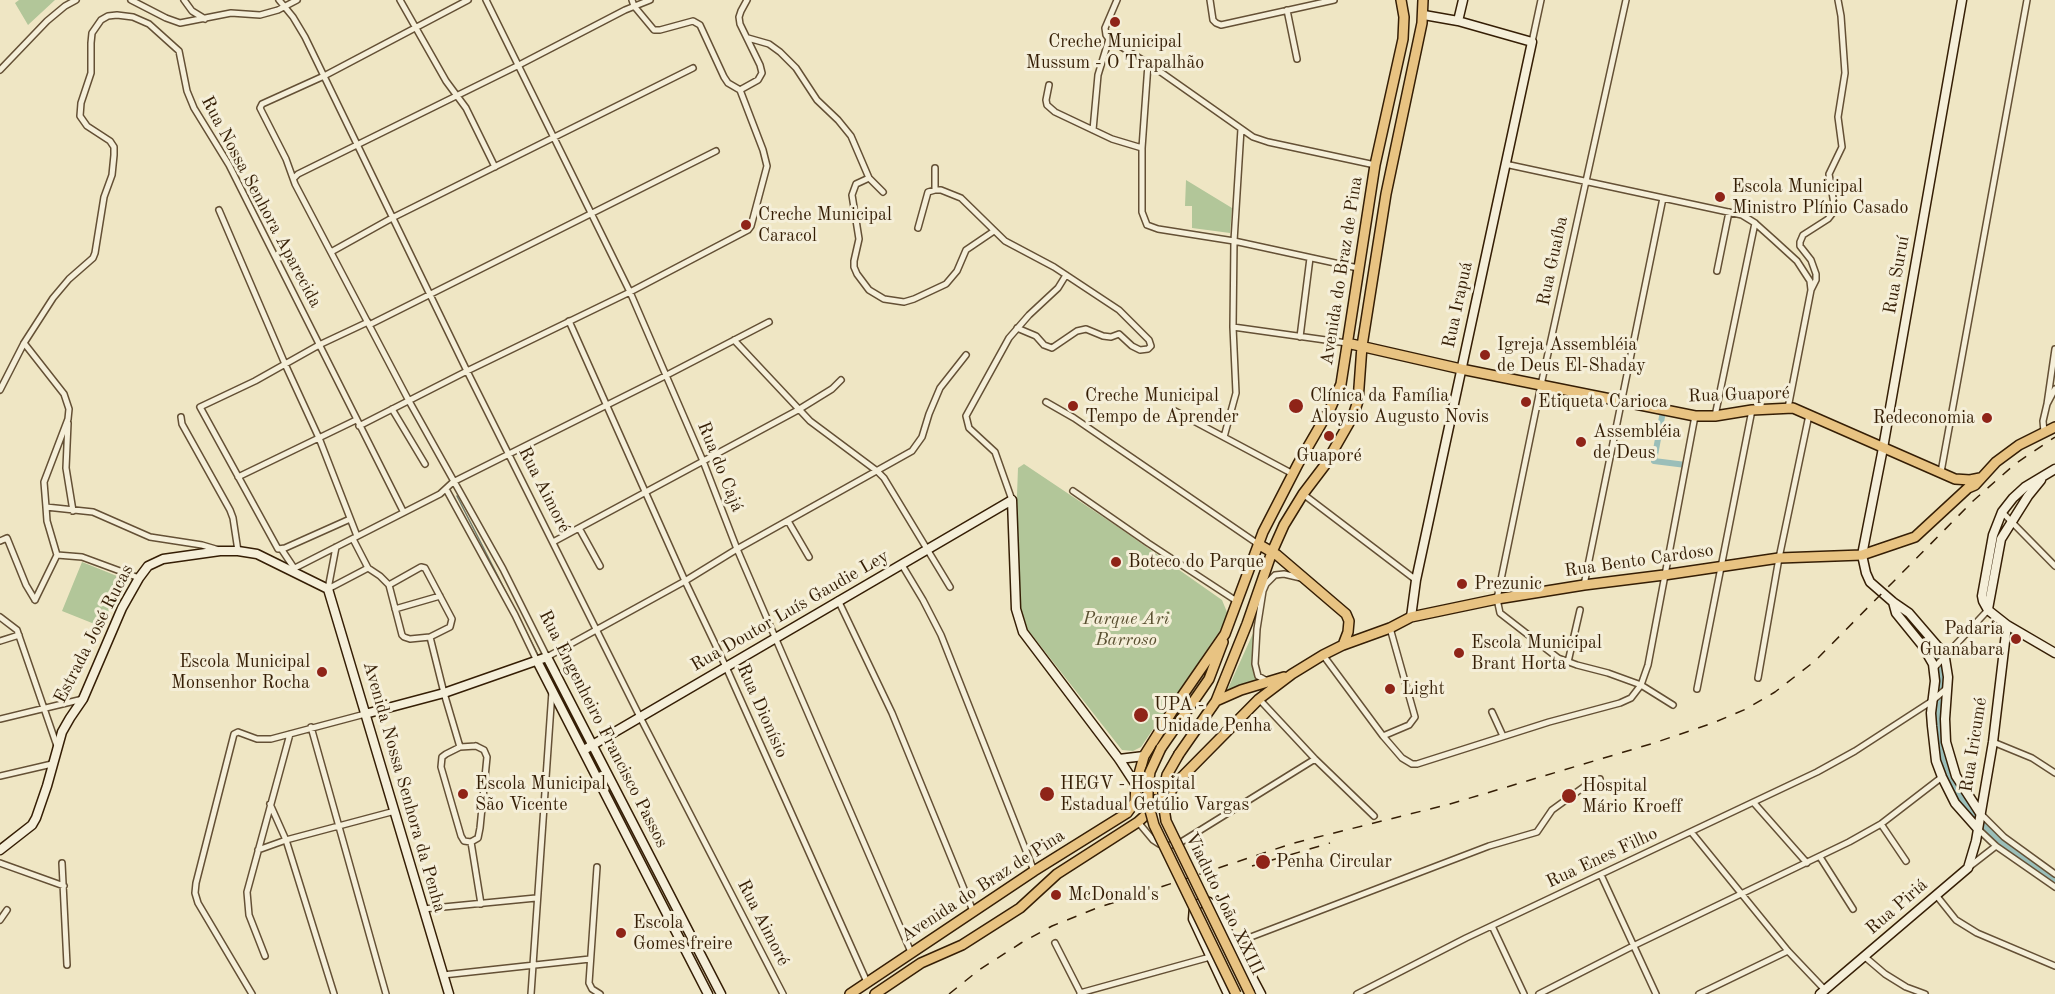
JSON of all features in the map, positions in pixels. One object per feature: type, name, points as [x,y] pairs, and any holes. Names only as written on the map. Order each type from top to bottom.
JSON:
[{"type":"main road","name":"Avenida do Braz de Pina","points":[[850,994],[1034,871],[1127,813],[1135,802],[1136,785],[1143,759],[1178,702],[1225,634],[1258,544],[1293,474],[1336,397],[1344,369],[1375,165],[1403,39],[1404,16],[1401,0]]},
{"type":"main road","name":"Avenida do Braz de Pina","points":[[1216,701],[1284,525],[1303,494],[1325,465],[1356,408],[1360,394],[1362,346],[1386,195],[1424,15],[1424,0]]},
{"type":"main road","name":"Rua Guaporé","points":[[1347,343],[1461,369],[1695,416],[1788,408],[1809,414],[1955,479],[1980,478]]},
{"type":"main road","name":"Rua Bento Cardoso","points":[[1292,674],[1343,645],[1390,628],[1411,617],[1497,599],[1779,558],[1862,555],[1915,537],[2007,454],[2055,427]]},
{"type":"main road","points":[[1955,479],[1961,488],[1960,495]]},
{"type":"main road","points":[[1258,544],[1272,552],[1346,614],[1349,621],[1348,632],[1343,645]]},
{"type":"main road","points":[[1225,634],[1209,679],[1161,748],[1150,772],[1148,803],[1154,825],[1236,994]]},
{"type":"main road","name":"Avenida do Braz de Pina","points":[[875,994],[921,963],[962,945],[1011,913],[1032,898],[1057,874],[1138,822],[1168,795],[1179,780],[1259,699],[1292,674]]},
{"type":"main road","points":[[1216,701],[1292,674]]},
{"type":"main road","name":"Viaduto João XXIII","points":[[1216,701],[1167,775],[1162,802],[1166,821],[1250,994]]},
{"type":"main road","points":[[1143,759],[1150,784],[1159,790]]},
{"type":"main road","points":[[1136,785],[1146,790],[1159,790],[1179,780]]},
{"type":"street","points":[[0,70],[65,3],[76,0]]},
{"type":"street","points":[[131,0],[180,23],[205,20],[231,13],[260,15],[278,10],[297,0]]},
{"type":"street","points":[[184,0],[192,11],[205,20]]},
{"type":"street","name":"Rua Aimoré","points":[[279,0],[298,26],[324,76],[466,371],[640,717],[783,994]]},
{"type":"street","points":[[400,0],[466,108],[495,167]]},
{"type":"street","points":[[324,76],[468,0]]},
{"type":"street","name":"Rua do Cajá","points":[[486,0],[630,292],[703,461],[737,549],[911,952]]},
{"type":"street","points":[[294,178],[519,65],[633,3],[650,0]]},
{"type":"street","points":[[740,90],[758,80],[762,73],[740,24],[739,17],[747,0]]},
{"type":"street","points":[[1117,0],[1105,28],[1109,39],[1227,117],[1240,129],[1268,142],[1375,165]]},
{"type":"street","points":[[1210,0],[1214,20],[1218,24],[1315,2],[1334,0]]},
{"type":"street","points":[[1458,21],[1463,0]]},
{"type":"street","name":"Rua Irapuá","points":[[1411,617],[1416,580],[1541,0]]},
{"type":"street","name":"Rua Guaíba","points":[[1497,599],[1541,385],[1626,0]]},
{"type":"street","points":[[1788,408],[1811,290],[1816,280],[1815,268],[1801,249],[1800,242],[1803,235],[1828,219],[1834,210],[1829,174],[1842,147],[1838,117],[1845,73],[1839,0]]},
{"type":"street","name":"Rua Suruí","points":[[1862,555],[1962,0]]},
{"type":"street","points":[[1941,472],[2027,0]]},
{"type":"street","points":[[238,477],[319,438],[392,410],[466,371],[630,292],[745,232],[751,226],[766,174],[766,160],[740,90],[728,83],[724,77],[700,25],[693,21],[654,30],[633,3]]},
{"type":"street","points":[[1287,10],[1297,59]]},
{"type":"street","points":[[1424,15],[1458,21],[1532,42]]},
{"type":"street","name":"Rua Nossa Senhora Aparecida","points":[[24,344],[59,290],[96,253],[104,197],[112,175],[114,147],[105,136],[87,126],[80,116],[81,103],[91,73],[92,33],[100,21],[108,16],[133,17],[149,24],[179,51],[187,91],[194,108],[229,165],[403,511]]},
{"type":"street","points":[[748,38],[769,44],[796,68],[817,100],[851,136],[869,178],[883,192]]},
{"type":"street","points":[[1093,130],[1097,83],[1109,39]]},
{"type":"street","points":[[1148,64],[1142,148],[1142,212],[1145,222],[1158,229],[1234,241],[1358,268]]},
{"type":"street","points":[[331,252],[392,218],[693,68]]},
{"type":"street","name":"Rua Engenheiro Francisco Passos","points":[[324,76],[262,104],[261,110],[286,159],[295,184],[409,401],[503,569],[542,659],[552,691],[589,747]]},
{"type":"street","points":[[1049,85],[1046,100],[1050,109],[1112,139],[1142,148]]},
{"type":"street","points":[[1224,437],[1236,393],[1233,327],[1234,241],[1240,129]]},
{"type":"street","points":[[350,519],[283,549],[275,546],[200,407],[319,345],[593,214],[716,151]]},
{"type":"street","points":[[1505,164],[1742,215],[1755,223],[1797,261],[1810,281],[1811,290]]},
{"type":"street","points":[[935,168],[935,190]]},
{"type":"street","points":[[869,178],[856,184],[852,195],[859,239],[854,267],[869,290],[884,299],[904,302],[946,284],[957,271],[966,250],[994,231]]},
{"type":"street","points":[[918,228],[928,192],[935,190],[949,192],[970,205],[994,231],[1013,245],[1066,274],[1119,310],[1151,343],[1150,348],[1140,350],[1119,334],[1103,336],[1081,329],[1052,348],[1044,345],[1036,336],[1017,328]]},
{"type":"street","points":[[1584,585],[1663,198]]},
{"type":"street","points":[[219,210],[319,438],[368,568],[389,585],[404,637],[410,639],[430,637],[450,627],[452,620],[425,568],[422,567],[389,585]]},
{"type":"street","points":[[1717,271],[1729,212]]},
{"type":"street","points":[[1715,416],[1755,223]]},
{"type":"street","points":[[1300,337],[1310,258]]},
{"type":"street","points":[[1066,274],[1058,288],[1017,328],[1003,347],[966,416],[969,428],[995,452],[1012,500],[1017,609],[1023,632],[1136,785]]},
{"type":"street","name":"Rua Dionísio","points":[[569,321],[867,981]]},
{"type":"street","points":[[283,549],[292,569],[440,494],[453,482],[508,453],[769,322]]},
{"type":"street","points":[[1233,327],[1347,343]]},
{"type":"street","points":[[734,340],[798,410],[877,471],[890,485],[950,587]]},
{"type":"street","points":[[0,390],[24,344],[64,394],[69,409],[66,468],[73,511]]},
{"type":"street","points":[[2044,432],[2043,421],[2055,349]]},
{"type":"street","points":[[252,994],[198,903],[195,893],[234,734],[238,732],[257,739],[271,739],[444,693],[542,659],[598,630],[904,456],[917,446],[940,388],[966,355]]},
{"type":"street","points":[[553,542],[798,410],[832,389],[842,380]]},
{"type":"street","points":[[2047,404],[2055,389]]},
{"type":"street","points":[[1046,402],[1074,418],[1258,544]]},
{"type":"street","points":[[392,410],[425,464]]},
{"type":"street","points":[[1697,689],[1752,410]]},
{"type":"street","points":[[1175,411],[1293,474]]},
{"type":"street","points":[[1758,678],[1779,558],[1809,414]]},
{"type":"street","points":[[1323,655],[1383,736],[1402,758],[1408,763],[1417,765],[1503,736],[1620,703],[1630,698],[1641,685],[1648,665],[1695,416]]},
{"type":"street","points":[[181,417],[182,424],[230,510],[238,551]]},
{"type":"street","points":[[57,555],[53,548],[47,521],[44,482],[68,419]]},
{"type":"street","points":[[2055,469],[2013,498],[2002,513],[1993,535],[1982,596],[1988,610],[2007,625],[2055,653]]},
{"type":"street","points":[[1935,667],[1988,610],[1998,546],[2010,522],[2045,474]]},
{"type":"street","name":"Rua Engenheiro Francisco Passos","points":[[446,489],[589,747],[665,898],[708,994]]},
{"type":"street","points":[[1073,491],[1238,602]]},
{"type":"street","points":[[1303,494],[1416,580]]},
{"type":"street","name":"Rua Doutor Luís Gaudie Ley","points":[[589,747],[1012,500]]},
{"type":"street","points":[[46,507],[93,512],[150,537],[202,545],[220,551]]},
{"type":"street","points":[[2002,513],[2055,566]]},
{"type":"street","points":[[788,521],[809,557]]},
{"type":"street","points":[[579,528],[600,566]]},
{"type":"street","points":[[0,541],[7,538],[26,585],[35,600],[57,555]]},
{"type":"street","points":[[328,589],[336,547]]},
{"type":"street","name":"Estrada José Rucas","points":[[0,850],[32,825],[36,818],[57,746],[70,718],[83,699],[122,608],[148,566],[158,560],[220,551],[238,551],[257,554],[292,569],[328,589]]},
{"type":"street","points":[[57,555],[82,557],[139,578]]},
{"type":"street","points":[[1862,555],[1870,582],[1909,613],[1940,649],[1948,677],[1945,690],[1946,742],[1956,776],[1979,821],[1996,846],[2055,887]]},
{"type":"street","points":[[902,565],[941,635],[1034,871]]},
{"type":"street","points":[[328,589],[368,568]]},
{"type":"street","points":[[1269,682],[1260,679],[1255,664],[1257,629],[1266,584],[1275,575],[1284,574],[1305,579]]},
{"type":"street","name":"Avenida Nossa Senhora da Penha","points":[[328,589],[449,994]]},
{"type":"street","points":[[395,609],[440,596]]},
{"type":"street","points":[[1497,599],[1500,613],[1549,652],[1568,662],[1641,685],[1673,705]]},
{"type":"street","points":[[838,600],[892,713],[973,911]]},
{"type":"street","points":[[1893,602],[1896,613],[1929,655],[1935,667],[1934,747],[1942,777],[1961,811],[2004,837],[2055,874]]},
{"type":"street","points":[[1568,662],[1580,610]]},
{"type":"street","points":[[0,617],[14,626],[19,635],[57,746]]},
{"type":"street","name":"Rua Iricumé","points":[[1968,868],[1993,742],[2007,625]]},
{"type":"street","points":[[1383,736],[1409,725],[1415,717],[1390,628]]},
{"type":"street","points":[[0,641],[19,635]]},
{"type":"street","points":[[430,637],[460,747]]},
{"type":"street","name":"Rua Enes Filho","points":[[1357,994],[1492,926],[1754,803],[1856,751],[1945,690]]},
{"type":"street","points":[[531,994],[552,691]]},
{"type":"street","points":[[0,719],[83,699]]},
{"type":"street","points":[[1259,699],[1315,759],[1374,816]]},
{"type":"street","points":[[1492,712],[1503,736]]},
{"type":"street","points":[[311,727],[386,994]]},
{"type":"street","points":[[265,956],[249,915],[248,885],[290,734]]},
{"type":"street","points":[[1993,742],[2032,758],[2055,773]]},
{"type":"street","points":[[460,747],[479,747],[484,750],[487,757],[480,828],[478,838],[471,842],[464,841],[461,836],[441,767],[442,758],[460,747]]},
{"type":"street","points":[[1119,759],[1143,759]]},
{"type":"street","points":[[1138,822],[1159,844],[1165,846],[1179,844],[1315,759]]},
{"type":"street","points":[[0,776],[52,764]]},
{"type":"street","points":[[1539,994],[1820,857],[1881,824],[1942,777]]},
{"type":"street","points":[[1235,944],[1489,846],[1537,832],[1552,810],[1571,795],[1600,778]]},
{"type":"street","points":[[1754,803],[1807,863]]},
{"type":"street","points":[[270,804],[285,840],[334,994]]},
{"type":"street","points":[[258,850],[285,840],[395,811]]},
{"type":"street","points":[[1881,824],[1906,861]]},
{"type":"street","points":[[1692,832],[1822,992]]},
{"type":"street","points":[[471,842],[481,904]]},
{"type":"street","name":"Rua Piriá","points":[[1822,992],[1996,846]]},
{"type":"street","points":[[1820,857],[1853,909]]},
{"type":"street","points":[[0,863],[64,886]]},
{"type":"street","points":[[62,863],[67,965]]},
{"type":"street","points":[[597,867],[589,986],[600,994]]},
{"type":"street","points":[[1600,875],[1656,994]]},
{"type":"street","points":[[1936,895],[1956,920],[1977,933],[2055,966]]},
{"type":"street","points":[[423,909],[536,898]]},
{"type":"street","name":"Rua Engenheiro Francisco Passos","points":[[665,898],[721,994]]},
{"type":"street","points":[[1228,994],[1193,919],[1194,907],[1197,903],[1206,901],[1212,904],[1261,994]]},
{"type":"street","points":[[0,920],[7,910]]},
{"type":"street","points":[[1492,926],[1524,994]]},
{"type":"street","points":[[1054,943],[1081,994],[1210,957]]},
{"type":"street","points":[[1700,994],[1788,951]]},
{"type":"street","points":[[1865,957],[1885,974],[1906,987],[1925,994]]},
{"type":"street","points":[[443,975],[590,959]]},
{"type":"green space","points":[[19,0],[55,0],[28,25],[15,3]]},
{"type":"green space","points":[[1186,180],[1232,208],[1230,233],[1192,228],[1192,206],[1185,206]]},
{"type":"green space","name":"Parque Ari Barroso","points":[[1024,464],[1222,600],[1229,617],[1141,747],[1133,751],[1122,750],[1025,626],[1019,601],[1017,495],[1018,468]]},
{"type":"green space","points":[[82,562],[122,578],[102,627],[62,611]]},
{"type":"green space","points":[[1255,629],[1253,662],[1256,679],[1260,683],[1226,693]]},
{"type":"waterway","points":[[1663,411],[1654,461],[1686,465]]},
{"type":"waterway","points":[[457,496],[539,657]]},
{"type":"waterway","points":[[1903,615],[1934,653],[1940,670],[1939,737],[1943,760],[1952,780],[1968,807],[1990,833],[2055,881]]},
{"type":"waterway","points":[[543,663],[580,730]]},
{"type":"waterway","points":[[590,751],[692,946]]},
{"type":"railway","points":[[949,994],[979,970],[1021,943],[1052,926],[1097,908],[1294,843],[1450,804],[1654,743],[1746,709],[1775,692],[1815,661],[1973,501],[2015,464],[2055,437]]},
{"type":"railway","points":[[1252,866],[1330,843]]},
{"type":"place","name":"Creche Municipal Mussum - O Trapalhão","points":[[1115,22]]},
{"type":"place","name":"Escola Municipal Ministro Plínio Casado","points":[[1720,197]]},
{"type":"place","name":"Creche Municipal Caracol","points":[[746,225]]},
{"type":"place","name":"Igreja Assembléia de Deus El-Shaday","points":[[1485,355]]},
{"type":"place","name":"Etiqueta Carioca","points":[[1526,402]]},
{"type":"place","name":"Creche Municipal Tempo de Aprender","points":[[1073,406]]},
{"type":"place","name":"Clínica da Família Aloysio Augusto Novis","points":[[1296,406]]},
{"type":"place","name":"Redeconomia","points":[[1987,418]]},
{"type":"place","name":"Guaporé","points":[[1329,436]]},
{"type":"place","name":"Assembléia de Deus","points":[[1581,442]]},
{"type":"place","name":"Boteco do Parque","points":[[1116,562]]},
{"type":"place","name":"Prezunic","points":[[1462,584]]},
{"type":"place","name":"Padaria Guanabara","points":[[2016,639]]},
{"type":"place","name":"Escola Municipal Brant Horta","points":[[1459,653]]},
{"type":"place","name":"Escola Municipal Monsenhor Rocha","points":[[322,672]]},
{"type":"place","name":"Light","points":[[1390,689]]},
{"type":"place","name":"UPA - Unidade Penha","points":[[1141,715]]},
{"type":"place","name":"Escola Municipal São Vicente","points":[[463,794]]},
{"type":"place","name":"HEGV - Hospital Estadual Getúlio Vargas","points":[[1047,794]]},
{"type":"place","name":"Hospital Mário Kroeff","points":[[1569,796]]},
{"type":"place","name":"Penha Circular","points":[[1263,862]]},
{"type":"place","name":"McDonald's","points":[[1056,895]]},
{"type":"place","name":"Escola Gomes freire","points":[[621,933]]}]
